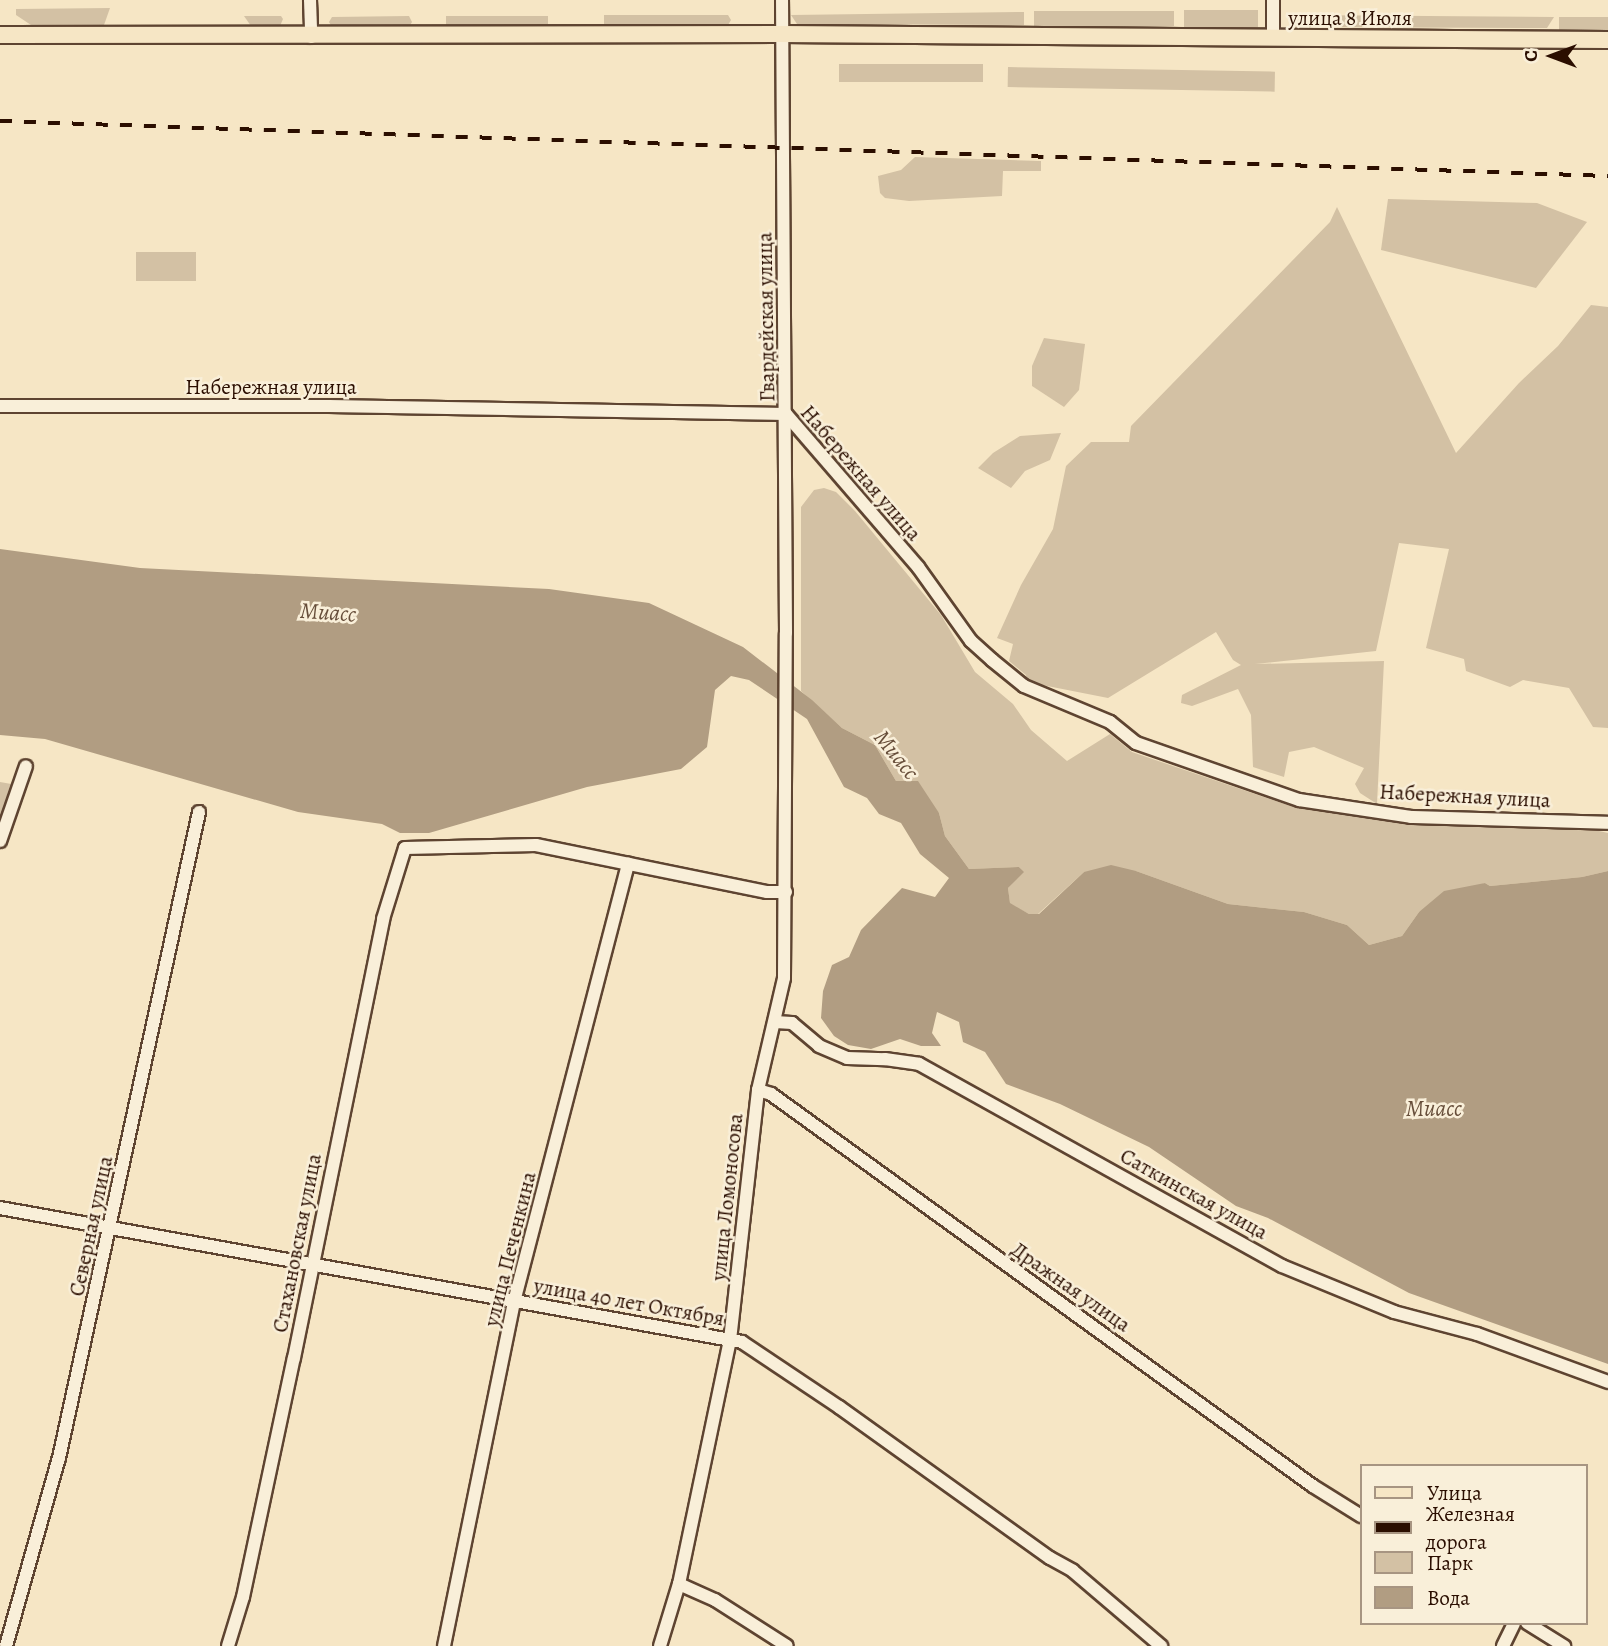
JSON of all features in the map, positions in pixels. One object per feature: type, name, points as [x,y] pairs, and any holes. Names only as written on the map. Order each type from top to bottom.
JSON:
[{"type":"main road","name":"улица 8 Июля","points":[[0,35],[311,37],[782,34],[1608,40]]},
{"type":"street","points":[[310,0],[311,37]]},
{"type":"street","name":"Гвардейская улица","points":[[782,0],[786,748]]},
{"type":"street","points":[[1273,0],[1273,39]]},
{"type":"street","name":"Набережная улица","points":[[0,406],[329,406],[786,414],[910,558],[971,641],[1024,686],[1110,722],[1136,743],[1299,800],[1410,817],[1608,823]]},
{"type":"street","name":"улица Ломоносова","points":[[660,1646],[679,1584],[730,1340],[758,1090],[784,978],[786,748]]},
{"type":"street","points":[[0,841],[26,766]]},
{"type":"street","name":"Северная улица","points":[[6,1646],[59,1458],[199,811]]},
{"type":"street","name":"Стахановская улица","points":[[228,1646],[243,1597],[383,919],[405,848],[536,845],[628,864]]},
{"type":"street","points":[[628,864],[767,892],[786,892]]},
{"type":"street","name":"улица Печенкина","points":[[444,1646],[514,1302],[628,864]]},
{"type":"street","name":"Саткинская улица","points":[[775,1022],[792,1023],[819,1046],[847,1058],[885,1059],[919,1064],[1282,1266],[1394,1312],[1477,1334],[1608,1382]]},
{"type":"street","name":"Дражная улица","points":[[758,1090],[771,1094],[1313,1486],[1360,1515]]},
{"type":"street","name":"улица 40 лет Октября","points":[[0,1208],[741,1342],[839,1407],[1050,1558],[1073,1571],[1161,1646]]},
{"type":"street","points":[[679,1584],[715,1600],[788,1646]]},
{"type":"street","points":[[1503,1646],[1513,1625]]},
{"type":"street","points":[[1530,1625],[1564,1646]]},
{"type":"green space","points":[[110,8],[104,25],[31,25],[16,15],[16,9]]},
{"type":"green space","points":[[1184,10],[1258,10],[1258,27],[1184,27]]},
{"type":"green space","points":[[1034,11],[1174,11],[1174,26],[1034,26]]},
{"type":"green space","points":[[1024,12],[1024,25],[797,24],[791,15]]},
{"type":"green space","points":[[604,15],[728,15],[731,20],[728,25],[604,25]]},
{"type":"green space","points":[[1296,15],[1554,17],[1547,28],[1296,27],[1292,21]]},
{"type":"green space","points":[[244,16],[281,16],[283,19],[280,26],[251,26]]},
{"type":"green space","points":[[409,16],[412,22],[409,27],[332,27],[329,22],[332,17]]},
{"type":"green space","points":[[446,16],[548,16],[548,26],[446,26]]},
{"type":"green space","points":[[1559,17],[1608,17],[1608,30],[1559,30]]},
{"type":"green space","points":[[839,64],[983,64],[983,82],[839,82]]},
{"type":"green space","points":[[1008,67],[1275,72],[1275,92],[1008,87]]},
{"type":"green space","points":[[915,157],[1041,161],[1041,171],[1003,171],[1002,196],[909,201],[885,198],[880,193],[878,176],[901,170]]},
{"type":"green space","points":[[1388,199],[1537,203],[1587,222],[1536,288],[1381,250]]},
{"type":"green space","points":[[1337,207],[1456,453],[1519,383],[1558,346],[1591,305],[1608,307],[1608,728],[1593,727],[1569,688],[1523,680],[1510,687],[1466,671],[1464,659],[1426,648],[1449,549],[1399,543],[1376,651],[1255,664],[1384,661],[1377,804],[1360,793],[1355,784],[1364,768],[1314,747],[1289,752],[1284,777],[1253,767],[1251,715],[1238,689],[1192,706],[1181,703],[1182,695],[1241,665],[1233,660],[1216,632],[1108,698],[1027,682],[1026,675],[1009,661],[1013,644],[997,638],[1021,585],[1053,529],[1066,466],[1091,442],[1129,442],[1131,426],[1330,222]]},
{"type":"green space","points":[[136,252],[196,252],[196,281],[136,281]]},
{"type":"green space","points":[[1044,338],[1085,344],[1079,390],[1064,407],[1032,386],[1032,366]]},
{"type":"green space","points":[[1061,433],[1050,460],[1025,471],[1011,488],[978,468],[993,453],[1020,436]]},
{"type":"green space","points":[[824,488],[836,492],[855,511],[941,615],[975,672],[1013,704],[1031,730],[1067,761],[1110,734],[1132,752],[1296,808],[1409,823],[1599,831],[1608,833],[1608,871],[1582,877],[1490,886],[1485,883],[1419,912],[1402,936],[1369,945],[1347,925],[1304,912],[1228,904],[1136,871],[1084,872],[1038,914],[1029,914],[1010,904],[1008,888],[1023,872],[1019,867],[969,869],[945,836],[939,813],[896,781],[875,745],[842,728],[801,691],[801,507],[814,490]]},
{"type":"green space","points":[[0,782],[17,785],[0,826]]},
{"type":"water","name":"Миасс","points":[[0,549],[140,568],[549,589],[649,603],[743,647],[812,700],[842,728],[875,745],[896,781],[918,781],[939,813],[945,836],[969,869],[1019,867],[1024,872],[1008,888],[1010,903],[1029,914],[1039,914],[1084,872],[1111,865],[1136,871],[1228,904],[1304,912],[1347,925],[1369,945],[1402,936],[1419,912],[1444,891],[1485,883],[1490,886],[1582,877],[1608,871],[1608,1364],[1409,1293],[1268,1218],[1236,1206],[1149,1147],[1060,1104],[1006,1084],[985,1052],[963,1042],[959,1022],[937,1012],[932,1033],[941,1046],[921,1046],[900,1039],[871,1049],[848,1045],[834,1036],[821,1018],[823,991],[832,965],[849,957],[861,930],[902,888],[935,897],[949,878],[920,854],[901,823],[879,814],[867,798],[844,787],[807,719],[749,680],[731,676],[715,690],[707,747],[681,769],[587,787],[429,833],[400,833],[382,824],[298,812],[45,739],[0,735]]},
{"type":"railway","points":[[0,121],[1608,176]]}]
